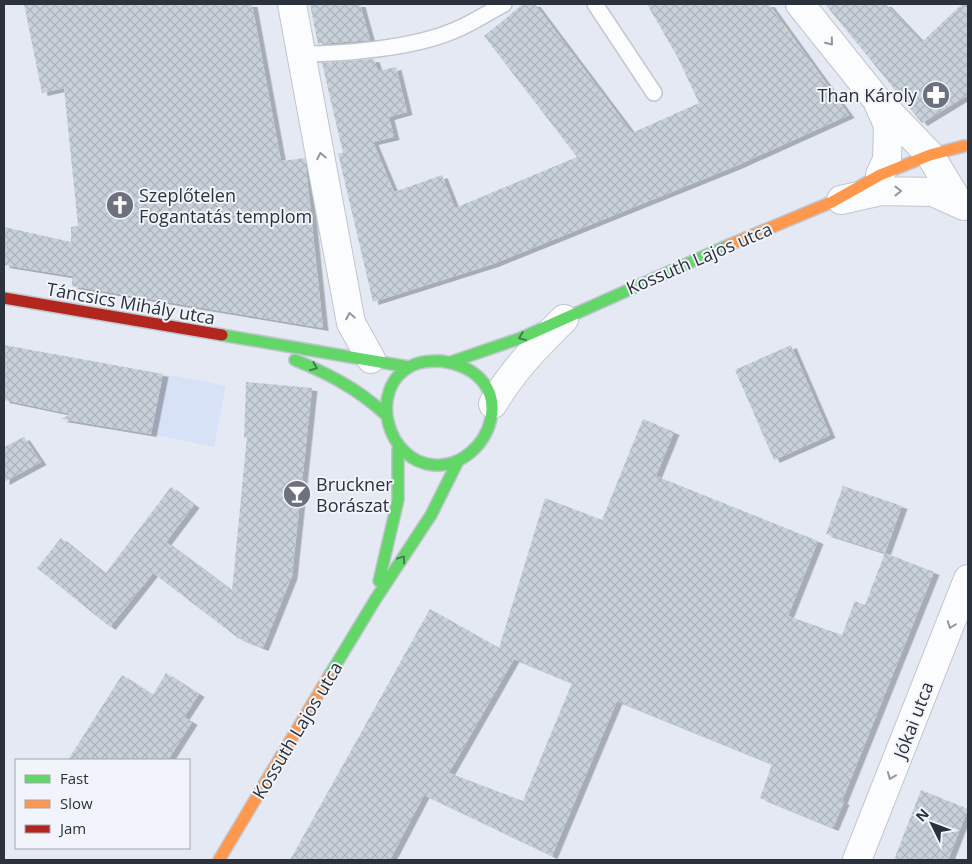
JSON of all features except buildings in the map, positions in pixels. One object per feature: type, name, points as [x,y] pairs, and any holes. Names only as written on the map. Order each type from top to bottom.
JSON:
[{"type":"street","points":[[292,4],[351,323],[371,360]]},
{"type":"street","points":[[800,4],[877,100],[930,155],[959,199]]},
{"type":"street","points":[[877,100],[888,125],[887,160],[880,175]]},
{"type":"street","points":[[959,199],[953,162],[966,145]]},
{"type":"street","name":"Kossuth Lajos utca","points":[[451,362],[521,338],[700,257],[832,202],[880,175],[930,155],[966,145]]},
{"type":"street","name":"Kossuth Lajos utca","points":[[832,202],[881,191],[933,192],[959,199]]},
{"type":"street","name":"Táncsics Mihály utca","points":[[4,298],[252,342],[409,367]]},
{"type":"street","name":"Kossuth Lajos utca","points":[[493,404],[507,380],[529,353],[566,317]]},
{"type":"street","name":"Táncsics Mihály utca","points":[[252,342],[348,383],[364,393],[385,414]]},
{"type":"street","points":[[425,362],[451,362],[478,376],[488,389],[493,404],[490,424],[480,441],[458,461],[442,466],[431,465],[412,459],[398,449],[392,440],[385,414],[392,387],[409,367],[425,362]]},
{"type":"street","name":"Kossuth Lajos utca","points":[[375,600],[398,500],[398,449]]},
{"type":"street","name":"Kossuth Lajos utca","points":[[218,860],[375,600],[431,515],[458,461]]},
{"type":"street","name":"Jókai utca","points":[[857,860],[968,580]]},
{"type":"lane","points":[[301,54],[327,54],[400,45],[453,31],[504,4]]},
{"type":"lane","points":[[595,4],[654,94]]},
{"type":"shaded area","points":[[163,374],[226,386],[214,447],[151,434]]},
{"type":"traffic: fast","points":[[451,362],[521,338],[729,245]]},
{"type":"traffic: fast","points":[[222,335],[409,367]]},
{"type":"traffic: fast","points":[[295,360],[343,383],[385,414]]},
{"type":"traffic: fast","points":[[441,361],[468,369],[484,383],[491,401],[491,419],[484,437],[471,452],[454,462],[434,465],[418,461],[404,452],[394,438],[388,423],[387,407],[389,391],[397,377],[414,364],[441,361]]},
{"type":"traffic: fast","points":[[379,581],[398,500],[398,449]]},
{"type":"traffic: fast","points":[[329,676],[375,600],[431,515],[458,461]]},
{"type":"traffic: slow","points":[[729,245],[832,202],[880,175],[930,155],[964,146]]},
{"type":"traffic: slow","points":[[219,860],[329,676]]},
{"type":"traffic: jam","points":[[4,298],[222,335]]},
{"type":"place","name":"Than Károly","points":[[936,95]]},
{"type":"place","name":"Szeplőtelen Fogantatás templom","points":[[120,205]]},
{"type":"place","name":"Bruckner Borászat","points":[[297,494]]}]
